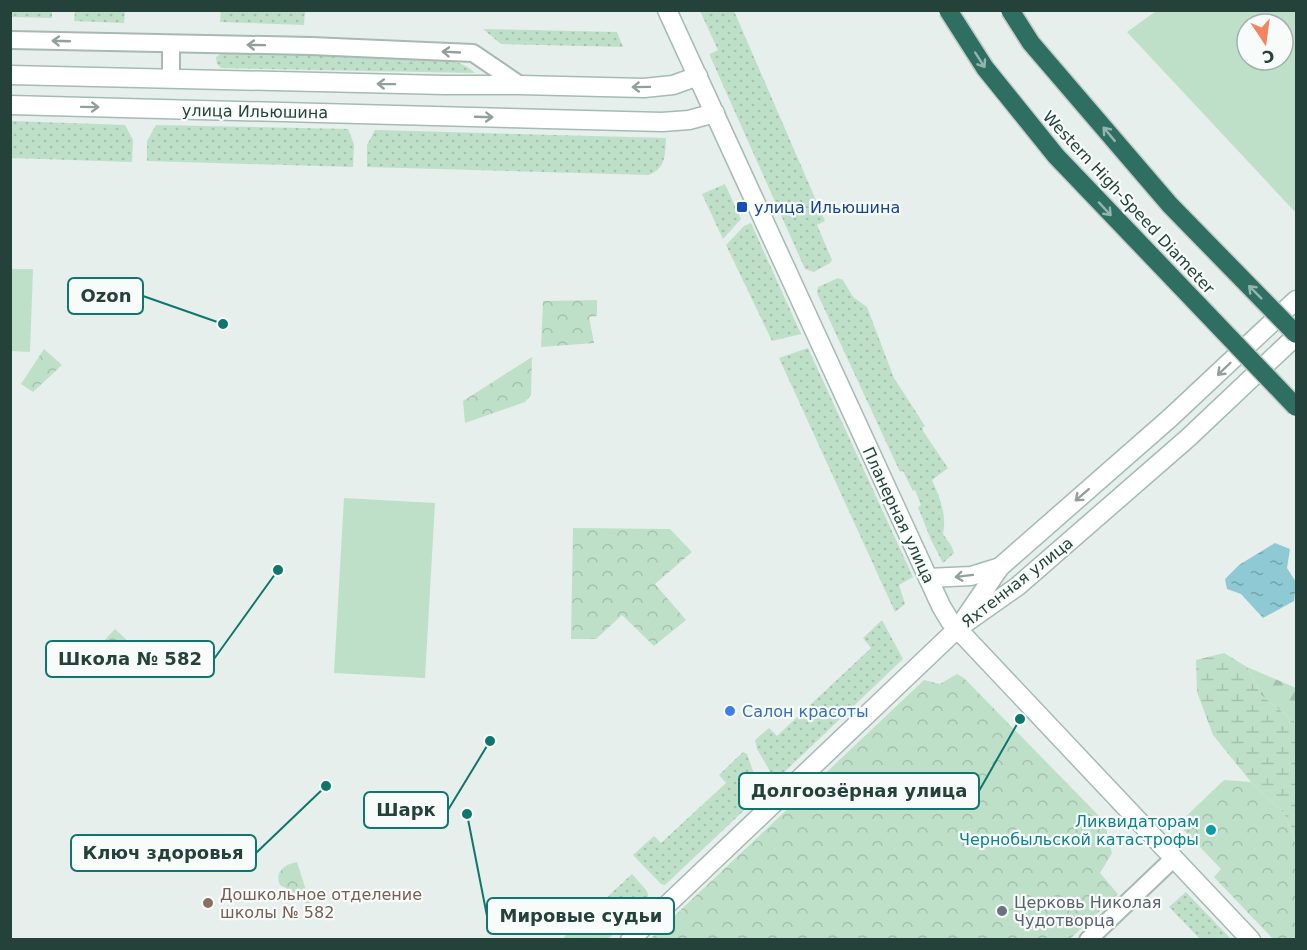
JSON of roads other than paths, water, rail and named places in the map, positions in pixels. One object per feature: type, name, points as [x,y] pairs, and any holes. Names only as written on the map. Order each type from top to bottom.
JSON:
[{"type":"highway","name":"Western High-Speed Diameter","points":[[948,10],[985,68],[1056,156],[1296,407]]},
{"type":"highway","name":"Western High-Speed Diameter","points":[[1010,10],[1031,43],[1170,205],[1296,335]]},
{"type":"main road","name":"Планерная улица","points":[[668,10],[941,606],[957,629],[1251,939]]},
{"type":"main road","name":"улица Ильюшина","points":[[10,75],[644,88],[674,85],[698,76]]},
{"type":"main road","name":"улица Ильюшина","points":[[10,105],[662,122],[689,120],[715,113]]},
{"type":"main road","name":"Яхтенная улица","points":[[957,629],[1000,567],[1170,418],[1296,300]]},
{"type":"main road","name":"Яхтенная улица","points":[[957,629],[1018,586],[1188,438],[1296,335]]},
{"type":"main road","points":[[928,578],[970,576],[1000,567]]},
{"type":"main road","points":[[630,939],[957,629]]},
{"type":"street","points":[[10,39],[311,46],[473,53],[520,85]]},
{"type":"street","points":[[171,44],[171,79]]},
{"type":"street","points":[[1088,939],[1174,858]]},
{"type":"water","points":[[1275,543],[1290,549],[1287,568],[1296,582],[1294,601],[1263,618],[1241,594],[1227,589],[1225,579],[1239,565]]},
{"type":"place","name":"улица Ильюшина","points":[[742,207]]},
{"type":"place","name":"Ozon","points":[[223,324]]},
{"type":"place","name":"Школа № 582","points":[[278,570]]},
{"type":"place","name":"Салон красоты","points":[[730,711]]},
{"type":"place","name":"Долгоозёрная улица","points":[[1020,719]]},
{"type":"place","name":"Шарк","points":[[490,741]]},
{"type":"place","name":"Ключ здоровья","points":[[326,786]]},
{"type":"place","name":"Мировые судьи","points":[[467,814]]},
{"type":"place","name":"Ликвидаторам Чернобыльской катастрофы","points":[[1211,830]]},
{"type":"place","name":"Дошкольное отделение школы № 582","points":[[208,903]]},
{"type":"place","name":"Церковь Николая Чудотворца","points":[[1002,911]]}]
